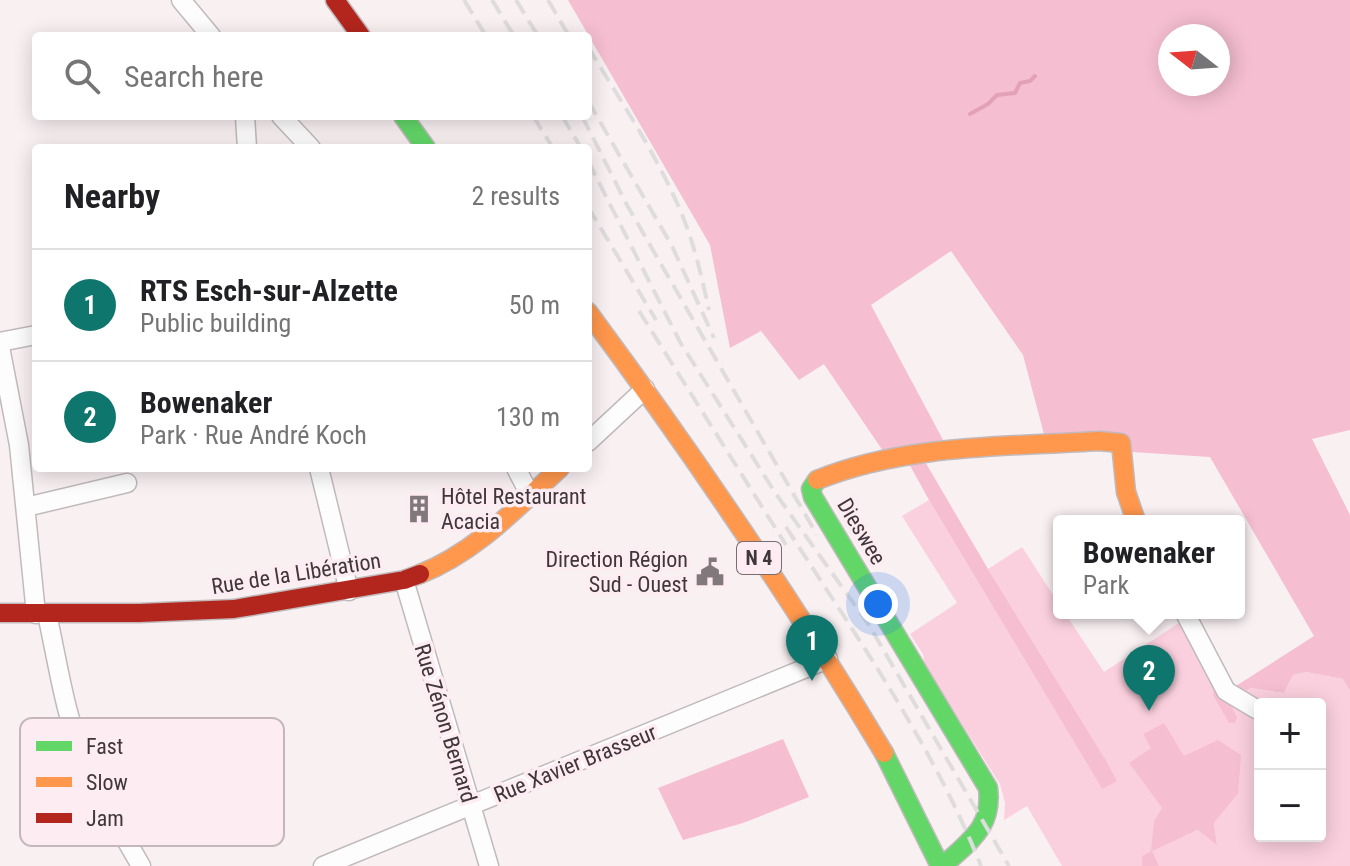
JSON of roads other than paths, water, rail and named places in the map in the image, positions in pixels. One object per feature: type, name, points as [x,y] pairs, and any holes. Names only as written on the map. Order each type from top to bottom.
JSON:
[{"type":"street","points":[[181,0],[208,32]]},
{"type":"street","points":[[321,0],[344,32]]},
{"type":"street","points":[[335,0],[358,32]]},
{"type":"street","points":[[245,120],[247,144]]},
{"type":"street","points":[[285,120],[307,144]]},
{"type":"street","points":[[406,120],[423,144]]},
{"type":"street","points":[[420,120],[436,144]]},
{"type":"street","name":"N 4","points":[[592,318],[645,389],[828,659],[895,771],[941,866]]},
{"type":"street","name":"N 4","points":[[592,327],[622,360]]},
{"type":"street","points":[[32,336],[0,344],[19,445],[42,614],[70,718]]},
{"type":"street","points":[[592,438],[645,389]]},
{"type":"street","name":"Dieswee","points":[[941,866],[983,827],[990,816],[988,788],[813,497],[811,489],[814,481],[849,467],[914,453],[1099,441],[1121,443],[1122,479],[1133,515]]},
{"type":"street","points":[[320,472],[349,591]]},
{"type":"street","points":[[518,472],[530,495]]},
{"type":"street","name":"Rue de la Libération","points":[[0,613],[234,609],[404,580],[445,564],[475,545],[556,472]]},
{"type":"street","points":[[26,507],[127,483]]},
{"type":"street","name":"Rue Zénon Bernard","points":[[404,580],[489,866]]},
{"type":"street","points":[[1188,619],[1226,691],[1254,708]]},
{"type":"street","name":"Rue Xavier Brasseur","points":[[323,866],[828,659]]},
{"type":"street","points":[[130,846],[141,866]]},
{"type":"waterway","points":[[970,114],[997,95],[1015,93],[1020,83],[1030,81],[1035,76]]},
{"type":"railway","points":[[464,0],[484,32]]},
{"type":"railway","points":[[492,0],[512,32]]},
{"type":"railway","points":[[516,0],[536,32]]},
{"type":"railway","points":[[548,0],[567,32]]},
{"type":"railway","points":[[592,54],[668,183],[692,243],[709,310]]},
{"type":"railway","points":[[592,108],[672,246],[714,338]]},
{"type":"railway","points":[[536,120],[550,144]]},
{"type":"railway","points":[[564,120],[579,144]]},
{"type":"railway","points":[[584,120],[627,205],[817,535]]},
{"type":"railway","points":[[592,169],[680,342],[776,494],[869,625],[1009,866]]},
{"type":"railway","points":[[592,214],[656,320]]},
{"type":"railway","points":[[639,311],[786,545]]},
{"type":"railway","points":[[786,527],[917,734],[962,821],[981,866]]},
{"type":"place","name":"Hôtel Restaurant Acacia","points":[[419,509]]},
{"type":"place","name":"Direction Région Sud - Ouest","points":[[710,572]]},
{"type":"place","name":"RTS Esch-sur-Alzette","points":[[812,681]]},
{"type":"place","name":"Bowenaker","points":[[1149,711]]}]
